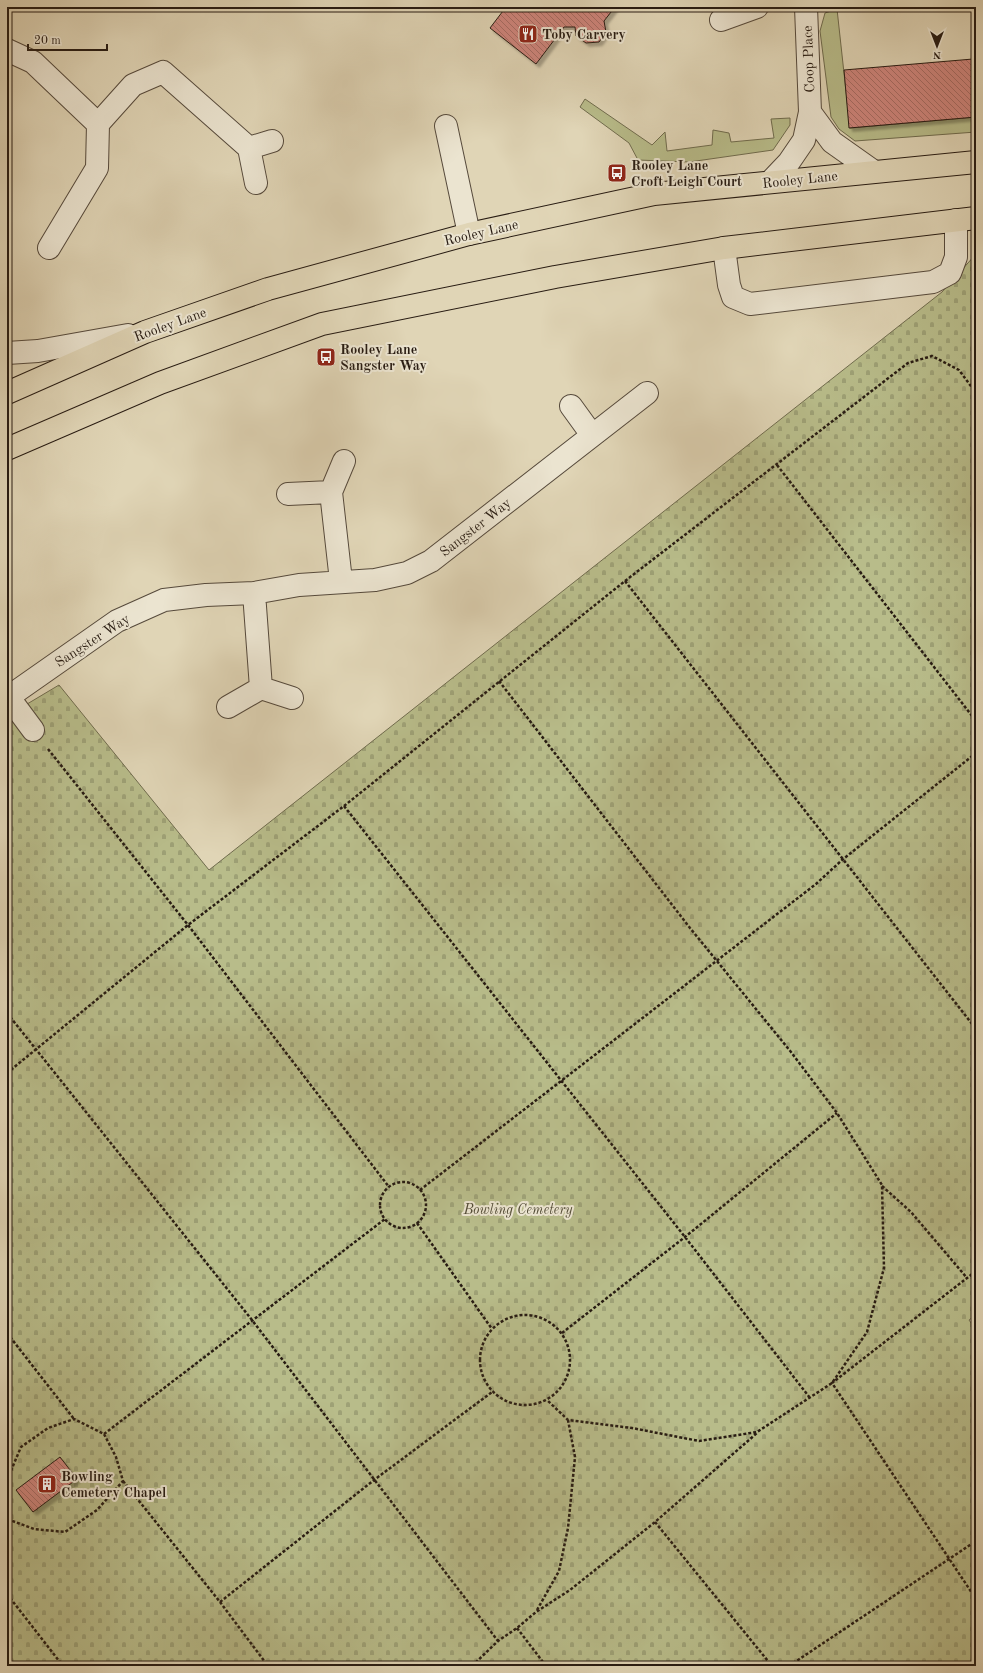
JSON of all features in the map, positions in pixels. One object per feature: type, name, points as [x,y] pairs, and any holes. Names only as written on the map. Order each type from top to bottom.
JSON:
[{"type":"highway","name":"Rooley Lane","points":[[7,393],[146,332],[268,289],[470,234],[654,194],[873,171],[976,162]]},
{"type":"highway","points":[[7,449],[160,383],[322,324],[555,277],[724,248],[966,219]]},
{"type":"street","points":[[721,20],[756,7]]},
{"type":"street","name":"Coop Place","points":[[770,182],[789,162],[804,140],[810,112],[806,7]]},
{"type":"street","points":[[7,50],[33,62],[98,124]]},
{"type":"street","points":[[49,248],[97,168],[98,124],[133,84],[163,72],[249,148],[256,183]]},
{"type":"street","name":"Coop Place","points":[[810,112],[832,142],[873,171]]},
{"type":"street","points":[[446,126],[470,234]]},
{"type":"street","points":[[249,148],[272,141]]},
{"type":"street","points":[[724,248],[729,286],[733,296],[750,304],[933,282],[950,273],[956,257],[966,219]]},
{"type":"street","points":[[7,353],[38,351],[146,332]]},
{"type":"street","name":"Sangster Way","points":[[8,697],[117,621],[164,600],[206,595],[254,593],[299,585],[341,581],[375,580],[407,573],[431,561],[646,393]]},
{"type":"street","points":[[570,406],[592,435]]},
{"type":"street","points":[[341,581],[331,492],[344,461]]},
{"type":"street","points":[[288,494],[331,492]]},
{"type":"street","points":[[254,593],[261,688]]},
{"type":"street","points":[[228,707],[261,688],[292,698]]},
{"type":"street","points":[[8,697],[33,730]]},
{"type":"path","points":[[7,1073],[188,925],[344,806],[625,581],[908,363],[932,356],[958,370],[976,393]]},
{"type":"path","points":[[777,465],[976,721]]},
{"type":"path","points":[[625,581],[842,860],[976,1029]]},
{"type":"path","points":[[499,681],[717,961],[791,1052],[837,1113],[882,1185],[911,1212],[967,1278]]},
{"type":"path","points":[[33,730],[188,925],[389,1187]]},
{"type":"path","points":[[420,1190],[562,1082],[816,884],[842,860],[976,753]]},
{"type":"path","points":[[344,806],[685,1237],[810,1398]]},
{"type":"path","points":[[7,1012],[252,1320],[498,1641]]},
{"type":"path","points":[[562,1333],[685,1237],[837,1113]]},
{"type":"path","points":[[402,1182],[415,1186],[420,1190],[424,1196],[426,1204],[425,1211],[417,1223],[404,1228],[390,1224],[385,1219],[380,1205],[381,1199],[389,1187],[402,1182]]},
{"type":"path","points":[[832,1383],[867,1332],[884,1268],[882,1185]]},
{"type":"path","points":[[104,1434],[385,1219]]},
{"type":"path","points":[[417,1223],[492,1329]]},
{"type":"path","points":[[472,1666],[498,1641],[536,1612],[570,1590],[655,1522],[758,1432],[832,1383],[976,1271]]},
{"type":"path","points":[[528,1314],[541,1317],[562,1333],[569,1347],[571,1362],[567,1377],[559,1390],[546,1400],[533,1405],[518,1405],[504,1401],[492,1392],[484,1381],[480,1368],[480,1353],[484,1340],[492,1329],[502,1320],[528,1314]]},
{"type":"path","points":[[7,1333],[74,1419],[104,1434],[116,1458],[123,1481],[220,1602],[268,1666]]},
{"type":"path","points":[[832,1383],[976,1599]]},
{"type":"path","points":[[220,1602],[374,1480],[492,1392]]},
{"type":"path","points":[[546,1400],[568,1420],[632,1428],[699,1441],[758,1432]]},
{"type":"path","points":[[7,1480],[21,1447],[48,1428],[74,1419]]},
{"type":"path","points":[[536,1612],[559,1571],[568,1528],[575,1458],[568,1420]]},
{"type":"path","points":[[7,1519],[34,1529],[65,1532],[97,1510],[123,1481]]},
{"type":"path","points":[[655,1522],[772,1666]]},
{"type":"path","points":[[789,1666],[976,1541]]},
{"type":"path","points":[[7,1594],[64,1666]]},
{"type":"path","points":[[517,1628],[546,1666]]},
{"type":"green space","points":[[837,9],[850,128],[976,117],[976,132],[855,141],[839,129],[831,117],[820,31],[825,13]]},
{"type":"green space","points":[[585,99],[652,145],[665,132],[667,151],[712,145],[713,130],[729,133],[731,142],[774,138],[771,119],[790,118],[790,125],[773,150],[689,162],[638,160],[629,143],[580,107]]},
{"type":"green space","name":"Bowling Cemetery","points":[[976,254],[976,1315],[969,1320],[976,1330],[976,1666],[7,1666],[7,716],[59,685],[209,870],[942,292]]},
{"type":"building","name":"Toby Carvery","points":[[506,7],[615,7],[604,21],[606,32],[599,42],[586,43],[576,36],[575,27],[564,27],[536,64],[490,28]]},
{"type":"building","points":[[973,59],[976,117],[849,128],[844,70]]},
{"type":"building","name":"Bowling Cemetery Chapel","points":[[60,1457],[77,1479],[33,1512],[16,1490]]},
{"type":"place","name":"Toby Carvery","points":[[528,34]]},
{"type":"place","name":"Rooley Lane Croft Leigh Court","points":[[617,173]]},
{"type":"place","name":"Rooley Lane Sangster Way","points":[[326,357]]},
{"type":"place","name":"Bowling Cemetery Chapel","points":[[47,1484]]}]
